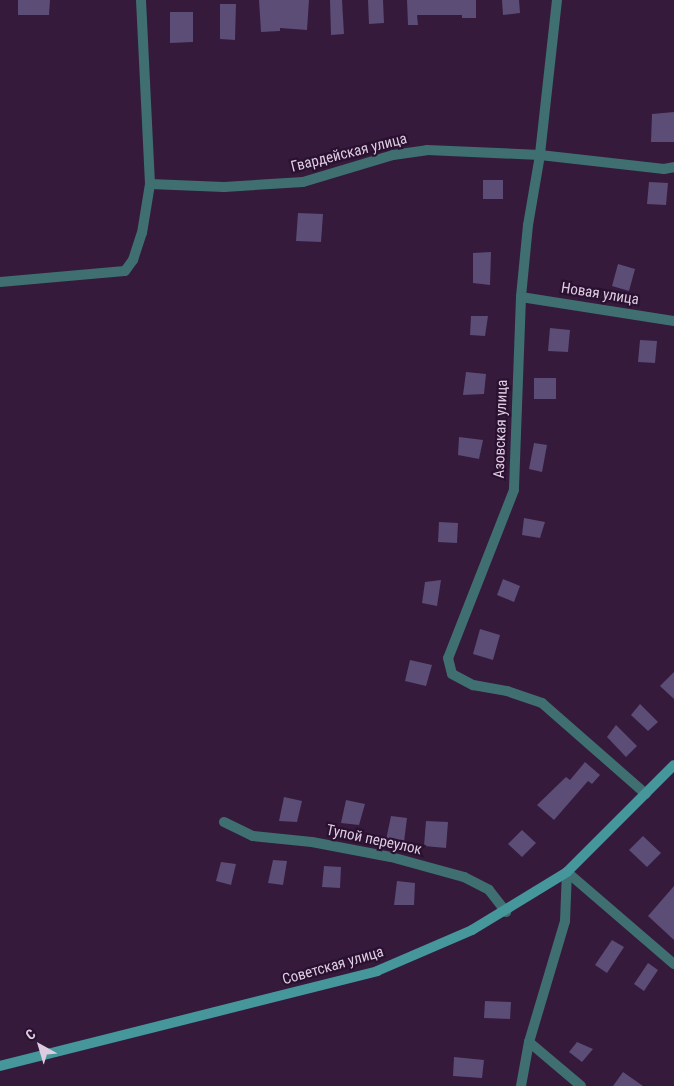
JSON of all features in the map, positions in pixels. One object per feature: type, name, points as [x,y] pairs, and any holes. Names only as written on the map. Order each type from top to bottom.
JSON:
[{"type":"street","points":[[0,282],[125,271],[133,260],[142,233],[150,184],[142,0]]},
{"type":"street","name":"Азовская улица","points":[[557,0],[540,155],[528,225],[521,297],[514,490],[448,658],[452,674],[473,685],[507,691],[542,703],[646,794]]},
{"type":"street","name":"Гвардейская улица","points":[[150,184],[224,187],[303,182],[394,155],[427,150],[540,155],[664,168],[674,167]]},
{"type":"street","name":"Новая улица","points":[[521,297],[674,321]]},
{"type":"street","name":"Советская улица","points":[[0,1066],[377,972],[472,930],[506,912],[567,872],[672,770]]},
{"type":"street","name":"Тупой переулок","points":[[224,822],[253,836],[330,845],[391,857],[464,877],[489,890],[506,912]]},
{"type":"street","points":[[567,872],[674,964]]},
{"type":"street","points":[[521,1086],[529,1042],[564,921],[567,872]]},
{"type":"street","points":[[529,1042],[581,1086]]},
{"type":"building","points":[[18,0],[50,0],[49,15],[18,15]]},
{"type":"building","points":[[259,0],[309,0],[307,30],[280,28],[280,31],[261,32]]},
{"type":"building","points":[[330,0],[342,0],[344,34],[331,35]]},
{"type":"building","points":[[368,0],[383,0],[384,23],[369,24]]},
{"type":"building","points":[[407,0],[476,0],[476,18],[462,18],[462,15],[417,15],[418,25],[408,25]]},
{"type":"building","points":[[502,0],[519,0],[520,13],[503,15]]},
{"type":"building","points":[[220,4],[236,4],[235,40],[220,39]]},
{"type":"building","points":[[170,12],[193,12],[193,42],[170,43]]},
{"type":"building","points":[[674,112],[674,142],[651,142],[652,114]]},
{"type":"building","points":[[483,180],[503,180],[503,199],[483,199]]},
{"type":"building","points":[[649,182],[668,183],[666,205],[647,204]]},
{"type":"building","points":[[298,213],[323,214],[321,242],[296,241]]},
{"type":"building","points":[[491,252],[490,285],[473,283],[473,253]]},
{"type":"building","points":[[618,264],[635,269],[629,291],[612,286]]},
{"type":"building","points":[[471,316],[488,316],[485,336],[470,335]]},
{"type":"building","points":[[550,328],[570,330],[568,352],[548,351]]},
{"type":"building","points":[[640,340],[657,341],[655,363],[638,362]]},
{"type":"building","points":[[466,372],[486,374],[484,394],[463,395]]},
{"type":"building","points":[[534,378],[556,378],[556,399],[534,399]]},
{"type":"building","points":[[459,437],[483,440],[479,459],[458,455]]},
{"type":"building","points":[[534,443],[547,445],[542,472],[529,469]]},
{"type":"building","points":[[524,518],[545,522],[540,538],[522,535]]},
{"type":"building","points":[[439,522],[458,523],[457,543],[438,542]]},
{"type":"building","points":[[503,579],[520,586],[514,602],[497,595]]},
{"type":"building","points":[[441,580],[437,606],[422,603],[425,582]]},
{"type":"building","points":[[480,629],[500,635],[493,660],[473,654]]},
{"type":"building","points":[[410,660],[432,665],[426,686],[405,681]]},
{"type":"building","points":[[674,672],[674,699],[660,686]]},
{"type":"building","points":[[640,704],[658,722],[648,731],[631,715]]},
{"type":"building","points":[[616,725],[637,746],[626,757],[607,737]]},
{"type":"building","points":[[585,762],[600,775],[592,784],[588,781],[554,820],[537,805],[566,777],[570,780]]},
{"type":"building","points":[[284,797],[302,801],[297,822],[279,821]]},
{"type":"building","points":[[346,800],[365,804],[359,825],[341,823]]},
{"type":"building","points":[[391,816],[407,818],[404,842],[386,840]]},
{"type":"building","points":[[426,821],[448,822],[446,848],[424,846]]},
{"type":"building","points":[[522,830],[536,843],[522,857],[508,844]]},
{"type":"building","points":[[643,836],[661,853],[647,867],[629,850]]},
{"type":"building","points":[[273,860],[287,861],[283,885],[268,883]]},
{"type":"building","points":[[221,862],[236,864],[231,885],[216,881]]},
{"type":"building","points":[[324,866],[341,867],[340,888],[322,887]]},
{"type":"building","points":[[397,881],[415,883],[414,905],[394,905]]},
{"type":"building","points":[[674,886],[674,940],[648,916]]},
{"type":"building","points":[[612,940],[624,947],[607,973],[595,965]]},
{"type":"building","points":[[648,963],[658,970],[644,991],[634,984]]},
{"type":"building","points":[[485,1001],[511,1002],[510,1019],[484,1018]]},
{"type":"building","points":[[577,1042],[593,1049],[582,1062],[569,1052]]},
{"type":"building","points":[[454,1057],[484,1060],[482,1078],[453,1076]]},
{"type":"building","points":[[623,1072],[643,1086],[613,1086]]}]
